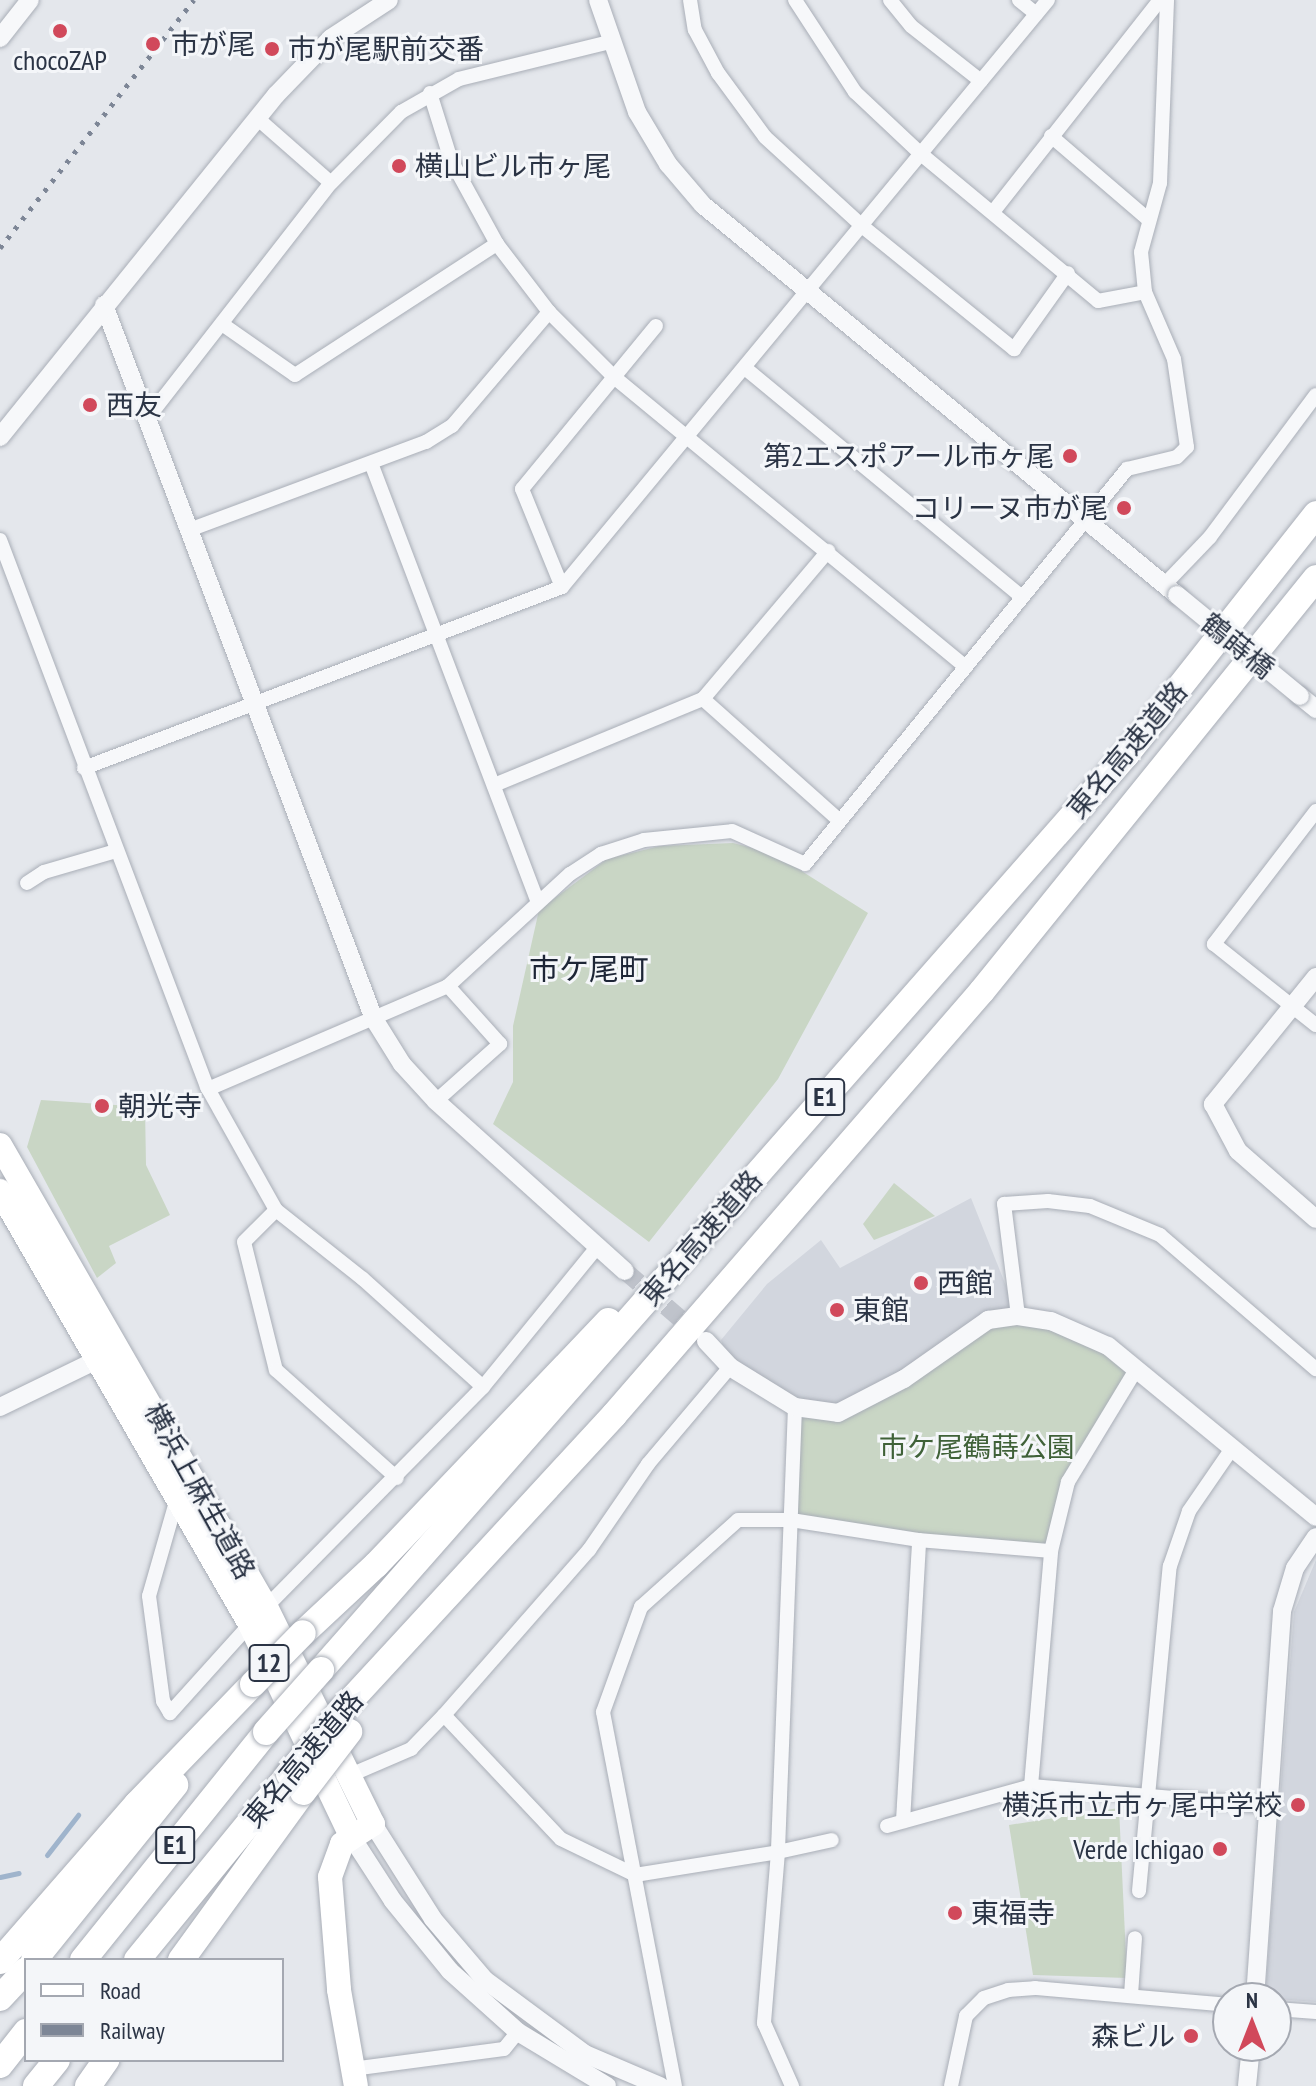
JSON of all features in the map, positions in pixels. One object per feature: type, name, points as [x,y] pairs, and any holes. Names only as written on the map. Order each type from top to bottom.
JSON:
[{"type":"highway","name":"東名高速道路","points":[[85,1958],[266,1732],[1126,755],[1316,514]]},
{"type":"highway","name":"東名高速道路","points":[[139,1958],[296,1783],[344,1722],[982,991],[1316,578]]},
{"type":"highway","points":[[0,1961],[145,1810],[253,1684],[376,1565],[606,1323],[750,1181]]},
{"type":"highway","points":[[182,1958],[296,1783]]},
{"type":"highway","points":[[35,1958],[145,1810]]},
{"type":"highway","points":[[0,1998],[24,1972]]},
{"type":"highway","points":[[0,2065],[24,2035]]},
{"type":"highway","points":[[36,2086],[55,2062]]},
{"type":"highway","points":[[88,2086],[104,2062]]},
{"type":"main road","name":"横浜上麻生道路","points":[[0,1145],[120,1348],[258,1616],[373,1824]]},
{"type":"main road","name":"横浜上麻生道路","points":[[0,1191],[178,1495],[258,1616],[351,1836]]},
{"type":"main road","points":[[354,2078],[339,1990],[330,1877],[335,1858],[351,1836],[373,1824]]},
{"type":"street","points":[[0,38],[30,0]]},
{"type":"street","points":[[0,437],[257,118],[331,38],[389,0]]},
{"type":"street","name":"鶴蒔橋","points":[[598,0],[610,42],[637,112],[668,164],[732,233],[1316,709]]},
{"type":"street","points":[[690,0],[695,30],[742,109],[862,226],[1014,349],[1068,273]]},
{"type":"street","points":[[795,0],[855,92],[921,154],[1098,301],[1145,292]]},
{"type":"street","points":[[890,0],[911,26],[981,81]]},
{"type":"street","points":[[1019,0],[1036,14]]},
{"type":"street","points":[[84,768],[562,587],[1048,0]]},
{"type":"street","points":[[993,212],[1160,0]]},
{"type":"street","points":[[208,1089],[448,986],[538,902],[601,854],[644,840],[732,831],[805,864],[1127,469],[1177,457],[1187,447],[1174,359],[1145,292],[1141,252],[1160,183],[1167,0]]},
{"type":"street","points":[[147,419],[367,141],[430,93],[501,66],[610,42]]},
{"type":"street","points":[[430,93],[451,160],[497,244],[549,312],[614,377],[966,667]]},
{"type":"street","points":[[257,118],[331,183]]},
{"type":"street","points":[[1051,136],[1149,220]]},
{"type":"street","points":[[222,324],[295,375],[497,244]]},
{"type":"street","points":[[104,305],[374,1019],[402,1064],[436,1101],[625,1271]]},
{"type":"street","points":[[189,530],[371,463],[452,426],[549,312]]},
{"type":"street","points":[[562,587],[522,489],[656,326]]},
{"type":"street","points":[[745,368],[1021,596]]},
{"type":"street","points":[[1170,590],[1316,395]]},
{"type":"street","points":[[371,463],[538,902]]},
{"type":"street","points":[[0,540],[208,1089],[276,1210],[363,1279],[483,1387]]},
{"type":"street","points":[[494,785],[703,699],[828,551]]},
{"type":"street","points":[[703,699],[839,820]]},
{"type":"street","points":[[1316,811],[1214,944],[1316,1025]]},
{"type":"street","points":[[27,883],[44,872],[116,851]]},
{"type":"street","points":[[1316,977],[1213,1104],[1238,1151],[1316,1219]]},
{"type":"street","points":[[436,1101],[500,1044],[448,986]]},
{"type":"street","points":[[1018,1316],[1004,1204],[1048,1201],[1090,1206],[1160,1235],[1316,1369]]},
{"type":"street","points":[[276,1210],[244,1242],[276,1370],[397,1478]]},
{"type":"street","points":[[178,1495],[149,1596],[163,1701],[170,1713],[258,1616],[397,1478],[483,1387],[597,1247]]},
{"type":"street","points":[[706,1341],[730,1367],[795,1407],[838,1413],[904,1379],[988,1320],[1018,1316],[1081,1331],[1137,1368],[1231,1450],[1316,1517]]},
{"type":"street","points":[[0,1407],[120,1348]]},
{"type":"street","points":[[348,1776],[411,1749],[444,1715],[589,1550],[648,1464],[730,1367]]},
{"type":"street","points":[[1031,1786],[1051,1551],[1068,1482],[1137,1368]]},
{"type":"street","points":[[792,2086],[764,2023],[778,1852],[795,1407]]},
{"type":"street","points":[[1139,1891],[1170,1566],[1189,1511],[1231,1450]]},
{"type":"street","points":[[675,2086],[603,1712],[641,1607],[738,1520],[791,1520],[919,1540],[1051,1551]]},
{"type":"street","points":[[1256,1982],[1282,1611],[1295,1568],[1316,1537]]},
{"type":"street","points":[[903,1821],[919,1540]]},
{"type":"street","points":[[444,1715],[561,1839],[635,1875],[832,1840]]},
{"type":"street","points":[[887,1826],[1031,1786],[1268,1806]]},
{"type":"street","points":[[373,1824],[433,1919],[485,1980],[585,2054],[660,2086]]},
{"type":"street","points":[[351,1836],[419,1935],[450,1971],[518,2032],[607,2086]]},
{"type":"street","points":[[1131,1995],[1135,1938]]},
{"type":"street","points":[[951,2086],[966,2016],[984,1998],[1035,1988],[1212,2003]]},
{"type":"street","points":[[1292,2010],[1316,2012]]},
{"type":"street","points":[[354,2078],[504,2049],[518,2032]]},
{"type":"street","points":[[1247,2086],[1249,2062]]},
{"type":"shaded area","points":[[971,1198],[1018,1316],[838,1413],[795,1407],[730,1367],[721,1340],[767,1284],[821,1240],[840,1268]]},
{"type":"shaded area","name":"横浜市立市ヶ尾中学校","points":[[1316,1560],[1316,2002],[1292,2000],[1292,1982],[1266,1982],[1294,1612]]},
{"type":"green space","points":[[733,843],[773,853],[868,913],[778,1079],[649,1242],[493,1124],[513,1082],[513,1026],[539,910],[607,859],[660,846]]},
{"type":"green space","points":[[41,1100],[145,1107],[146,1165],[170,1215],[109,1246],[116,1263],[97,1278],[27,1147]]},
{"type":"green space","points":[[894,1183],[935,1216],[874,1240],[863,1224]]},
{"type":"green space","name":"市ケ尾鶴蒔公園","points":[[1018,1316],[1137,1368],[1068,1482],[1051,1551],[791,1520],[795,1407],[838,1413],[964,1333]]},
{"type":"green space","points":[[1119,1808],[1127,1978],[1033,1975],[1009,1825]]},
{"type":"pier","points":[[16,2005],[29,2086],[0,2086],[0,2026]]},
{"type":"waterway","points":[[47,1855],[78,1815]]},
{"type":"waterway","points":[[0,1877],[19,1873]]},
{"type":"tunnel","points":[[625,1271],[698,1334]]},
{"type":"railway","points":[[0,248],[194,0]]},
{"type":"place","name":"chocoZAP","points":[[60,31]]},
{"type":"place","name":"市が尾","points":[[153,44]]},
{"type":"place","name":"市が尾駅前交番","points":[[272,49]]},
{"type":"place","name":"横山ビル市ヶ尾","points":[[399,166]]},
{"type":"place","name":"西友","points":[[90,405]]},
{"type":"place","name":"第2エスポアール市ヶ尾","points":[[1070,456]]},
{"type":"place","name":"コリーヌ市が尾","points":[[1124,508]]},
{"type":"place","name":"朝光寺","points":[[102,1106]]},
{"type":"place","name":"西館","points":[[921,1283]]},
{"type":"place","name":"東館","points":[[837,1310]]},
{"type":"place","name":"横浜市立市ヶ尾中学校","points":[[1298,1805]]},
{"type":"place","name":"Verde Ichigao","points":[[1220,1849]]},
{"type":"place","name":"東福寺","points":[[955,1913]]},
{"type":"place","name":"森ビル","points":[[1191,2036]]},
{"type":"district","name":"市ケ尾町","points":[[589,969]]}]
